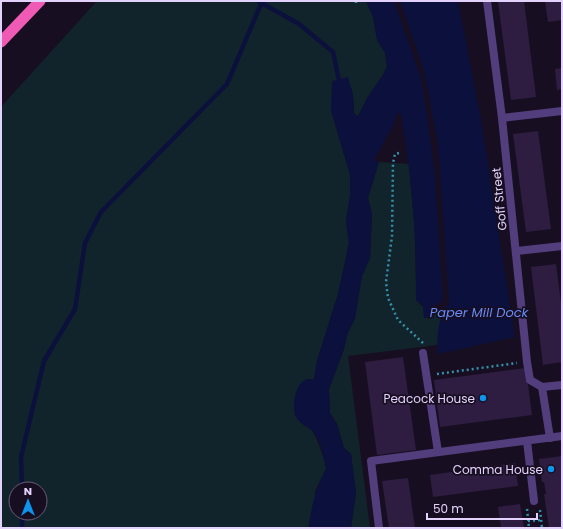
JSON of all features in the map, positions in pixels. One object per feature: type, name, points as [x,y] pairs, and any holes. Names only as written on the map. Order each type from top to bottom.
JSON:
[{"type":"highway","points":[[1,42],[40,1]]},
{"type":"street","name":"Goff Street","points":[[487,1],[502,118],[527,362],[530,380],[542,387]]},
{"type":"street","points":[[502,118],[562,111]]},
{"type":"street","points":[[516,251],[562,246]]},
{"type":"street","points":[[423,353],[438,452]]},
{"type":"street","points":[[550,438],[542,387],[562,385]]},
{"type":"street","points":[[379,528],[371,461],[562,436]]},
{"type":"street","points":[[527,441],[534,501]]},
{"type":"path","points":[[399,153],[395,154],[393,163],[392,236],[386,282],[388,298],[398,320],[422,342],[423,353]]},
{"type":"path","points":[[427,376],[527,362]]},
{"type":"path","points":[[534,501],[539,500],[542,528]]},
{"type":"path","points":[[528,521],[541,520]]},
{"type":"shaded area","points":[[97,1],[366,1],[373,17],[377,40],[385,53],[387,66],[383,75],[367,98],[358,117],[354,113],[351,88],[331,110],[350,175],[350,196],[346,221],[349,243],[338,294],[317,361],[314,379],[306,379],[303,425],[311,429],[317,440],[326,469],[315,491],[315,503],[308,528],[1,528],[1,107]]},
{"type":"shaded area","points":[[379,162],[409,164],[415,232],[416,300],[434,318],[434,310],[443,310],[437,345],[348,356],[370,528],[351,528],[356,493],[351,454],[344,448],[337,424],[330,413],[329,389],[344,349],[347,335],[355,318],[362,276],[370,258],[372,214],[368,198]]},
{"type":"water","points":[[366,1],[394,1],[421,78],[435,175],[443,301],[434,306],[434,318],[424,318],[423,306],[416,300],[414,230],[408,160],[401,114],[397,113],[393,126],[374,160],[379,162],[368,198],[372,214],[370,258],[362,276],[355,318],[347,335],[344,349],[329,389],[330,413],[337,424],[344,448],[351,454],[356,493],[351,528],[308,528],[317,491],[326,469],[319,442],[313,432],[297,419],[294,402],[296,391],[302,382],[314,379],[317,361],[338,294],[349,244],[346,221],[350,196],[350,175],[331,110],[332,81],[348,77],[353,95],[354,113],[358,116],[367,98],[383,75],[387,66],[385,53],[377,40],[373,17]]},
{"type":"water","name":"Paper Mill Dock","points":[[400,1],[458,1],[481,119],[515,337],[438,354],[437,341],[440,320],[449,303],[438,144],[424,71]]},
{"type":"building","points":[[524,1],[536,97],[511,100],[498,2]]},
{"type":"building","points":[[545,1],[562,1],[562,20],[548,22]]},
{"type":"building","points":[[562,68],[562,89],[557,90],[555,69]]},
{"type":"building","points":[[538,131],[551,229],[526,232],[513,134]]},
{"type":"building","points":[[556,264],[562,311],[562,362],[543,365],[531,267]]},
{"type":"building","points":[[403,357],[416,450],[377,455],[365,362]]},
{"type":"building","name":"Peacock House","points":[[526,368],[532,415],[440,427],[434,380]]},
{"type":"building","points":[[562,456],[562,528],[549,528],[544,494],[546,494],[544,482],[542,482],[539,459]]},
{"type":"building","points":[[515,463],[518,486],[433,497],[430,475]]},
{"type":"building","points":[[408,478],[415,528],[389,528],[382,481]]},
{"type":"building","points":[[520,504],[524,528],[501,528],[498,507]]},
{"type":"waterway","points":[[258,1],[299,24],[333,52],[340,85]]},
{"type":"waterway","points":[[22,481],[21,457],[44,361],[75,309],[85,243],[101,212],[227,84],[261,4]]},
{"type":"waterway","points":[[22,521],[22,528]]},
{"type":"place","name":"Peacock House","points":[[483,398]]},
{"type":"place","name":"Comma House","points":[[551,469]]}]
